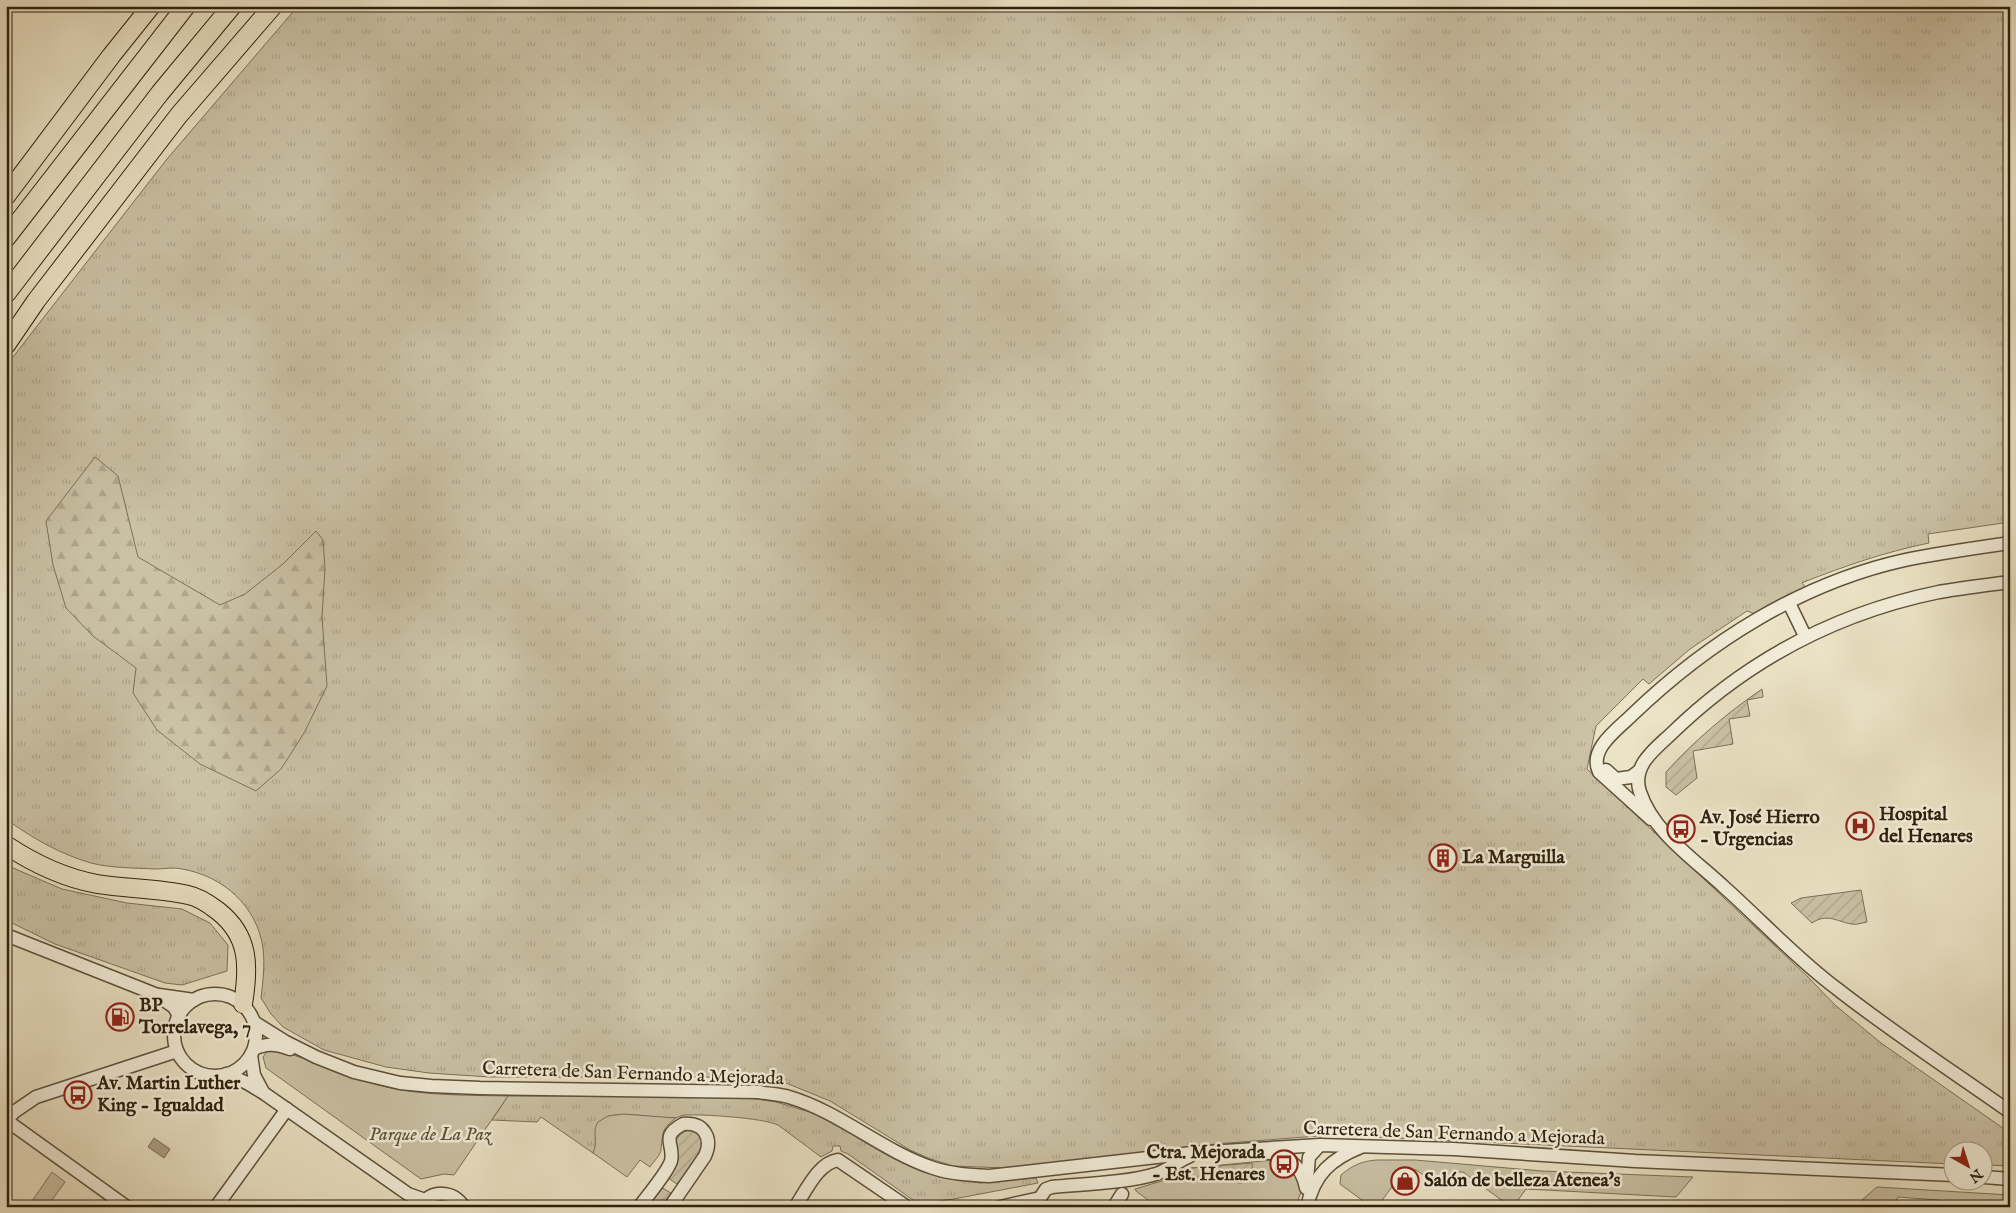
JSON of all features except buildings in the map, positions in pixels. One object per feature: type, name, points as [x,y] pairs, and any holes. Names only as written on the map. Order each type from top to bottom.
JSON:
[{"type":"highway","points":[[6,196],[151,6]]},
{"type":"highway","points":[[6,238],[186,6]]},
{"type":"highway","points":[[6,294],[160,93],[232,6]]},
{"type":"highway","points":[[6,345],[36,301],[179,115],[273,6]]},
{"type":"highway","points":[[6,845],[47,869],[96,884],[174,892],[190,895],[209,904],[226,917],[239,934],[246,956],[246,982],[243,1004]]},
{"type":"street","points":[[2010,543],[1897,562],[1857,574],[1789,603],[1734,633],[1672,679],[1616,731],[1598,752],[1596,765],[1599,772],[1834,987],[2010,1112]]},
{"type":"street","points":[[1598,752],[1601,764],[1616,779],[1631,777],[1639,771],[1646,759],[1686,719],[1731,682],[1805,636],[1845,619],[1886,606],[1941,592],[2010,582]]},
{"type":"street","points":[[1789,603],[1805,636]]},
{"type":"street","points":[[1639,771],[1638,783],[1640,794],[1660,826]]},
{"type":"street","points":[[6,935],[155,994],[174,1007],[179,1016]]},
{"type":"street","points":[[155,994],[194,1000]]},
{"type":"street","points":[[252,1052],[241,1067],[226,1074],[212,1076],[197,1072],[186,1064],[177,1051],[175,1027],[179,1016],[194,1000],[203,995],[220,994],[230,996],[243,1004],[250,1012],[254,1022],[256,1031],[252,1052],[254,1075],[265,1094]]},
{"type":"street","name":"Carretera de San Fernando a Mejorada","points":[[254,1022],[286,1042],[316,1057]]},
{"type":"street","name":"Carretera de San Fernando a Mejorada","points":[[252,1052],[264,1045],[273,1044],[380,1079],[431,1086],[759,1092],[786,1096],[807,1103],[914,1160],[949,1172],[968,1175],[989,1176],[1200,1153],[1321,1145],[1365,1145],[1635,1161],[1944,1175]]},
{"type":"street","points":[[127,1207],[6,1120],[36,1097],[177,1051]]},
{"type":"street","points":[[226,1074],[247,1083],[265,1094],[421,1205],[434,1195],[450,1194],[458,1199],[464,1207]]},
{"type":"street","points":[[216,1207],[287,1109]]},
{"type":"street","points":[[640,1207],[670,1164],[669,1138],[672,1133],[683,1124],[698,1126],[708,1138],[708,1149],[670,1207]]},
{"type":"street","points":[[1307,1207],[1310,1188],[1310,1157],[1321,1145]]},
{"type":"street","points":[[1301,1207],[1310,1188],[1330,1163],[1347,1152],[1365,1145]]},
{"type":"street","points":[[1247,1150],[1274,1153],[1288,1159],[1299,1169],[1310,1188]]},
{"type":"street","points":[[1000,1207],[1040,1198],[1046,1189],[1052,1187],[1100,1183],[1154,1174],[1166,1170],[1184,1158],[1200,1153]]},
{"type":"street","points":[[795,1207],[828,1162],[838,1160],[907,1207]]},
{"type":"street","points":[[1994,1178],[2010,1179]]},
{"type":"street","points":[[1114,1207],[1122,1194]]},
{"type":"green space","points":[[298,6],[2010,6],[2010,522],[1928,534],[1929,543],[1881,555],[1819,576],[1802,583],[1806,588],[1755,614],[1747,611],[1690,649],[1649,684],[1643,679],[1596,726],[1587,769],[1809,978],[1835,1005],[1881,1043],[2010,1133],[2010,1166],[1994,1165],[1994,1140],[1944,1140],[1944,1164],[1331,1135],[1215,1144],[1005,1168],[953,1166],[910,1150],[830,1101],[786,1083],[706,1077],[490,1077],[429,1073],[386,1067],[324,1050],[283,1027],[271,1014],[261,998],[264,960],[259,933],[254,919],[246,906],[224,886],[211,878],[182,869],[106,866],[91,863],[47,845],[6,819],[6,366],[167,159]]},
{"type":"green space","points":[[95,457],[118,476],[138,557],[220,605],[245,594],[283,564],[316,531],[323,540],[325,569],[322,617],[327,686],[304,733],[281,769],[256,791],[200,764],[157,730],[133,693],[136,668],[93,636],[66,608],[53,565],[46,521]]},
{"type":"green space","points":[[1762,689],[1763,697],[1747,700],[1750,716],[1729,719],[1733,744],[1693,751],[1697,778],[1676,795],[1666,787],[1666,772],[1677,760],[1712,727],[1736,708]]},
{"type":"green space","points":[[6,865],[62,889],[127,903],[182,909],[210,923],[228,945],[227,971],[182,985],[165,983],[55,944],[6,920]]},
{"type":"green space","points":[[1861,890],[1867,922],[1859,924],[1827,918],[1812,923],[1791,903],[1801,898]]},
{"type":"green space","name":"Parque de La Paz","points":[[275,1050],[394,1089],[442,1094],[508,1096],[454,1175],[444,1174],[421,1179],[266,1068],[263,1057],[267,1051]]},
{"type":"green space","points":[[508,1096],[720,1096],[776,1102],[813,1113],[908,1165],[939,1177],[980,1183],[1036,1178],[1038,1183],[938,1201],[938,1207],[922,1204],[913,1200],[841,1151],[840,1146],[833,1146],[832,1151],[821,1157],[778,1125],[747,1118],[718,1116],[685,1115],[674,1118],[625,1115],[608,1116],[595,1138],[597,1144],[593,1153],[541,1117],[537,1122],[492,1120]]},
{"type":"green space","points":[[623,1114],[676,1118],[665,1128],[661,1151],[650,1167],[640,1160],[627,1177],[593,1153],[595,1148],[595,1130],[598,1122],[608,1116]]},
{"type":"green space","points":[[691,1130],[699,1134],[702,1140],[701,1148],[693,1164],[677,1184],[668,1178],[673,1148],[679,1136]]},
{"type":"green space","points":[[1273,1160],[1289,1166],[1295,1173],[1302,1189],[1297,1203],[1292,1206],[1157,1207],[1135,1189],[1165,1180],[1181,1169]]},
{"type":"green space","points":[[1377,1160],[1415,1160],[1542,1171],[1693,1177],[1676,1197],[1526,1189],[1513,1207],[1511,1207],[1463,1172],[1453,1172],[1443,1188],[1416,1170],[1409,1168],[1401,1175],[1377,1207],[1364,1207],[1366,1203],[1340,1184],[1341,1175],[1358,1164]]},
{"type":"green space","points":[[1252,1163],[1253,1177],[1241,1183],[1227,1178],[1212,1177],[1173,1182],[1170,1177],[1181,1169]]},
{"type":"green space","points":[[52,1172],[65,1182],[47,1207],[28,1207]]},
{"type":"green space","points":[[661,1187],[671,1193],[661,1207],[647,1207]]},
{"type":"green space","points":[[1877,1187],[2010,1195],[2010,1207],[1950,1207],[1938,1200],[1898,1197],[1893,1207],[1854,1207]]},
{"type":"shaded area","points":[[154,1138],[170,1149],[164,1158],[148,1147]]},
{"type":"place","name":"Hospital del Henares","points":[[1860,826]]},
{"type":"place","name":"Av. José Hierro - Urgencias","points":[[1681,829]]},
{"type":"place","name":"La Marguilla","points":[[1443,858]]},
{"type":"place","name":"BP Torrelavega, 7","points":[[120,1017]]},
{"type":"place","name":"Av. Martin Luther King - Igualdad","points":[[78,1095]]},
{"type":"place","name":"Ctra. Mejorada - Est. Henares","points":[[1284,1164]]},
{"type":"place","name":"Salón de belleza Atenea's","points":[[1405,1181]]}]
